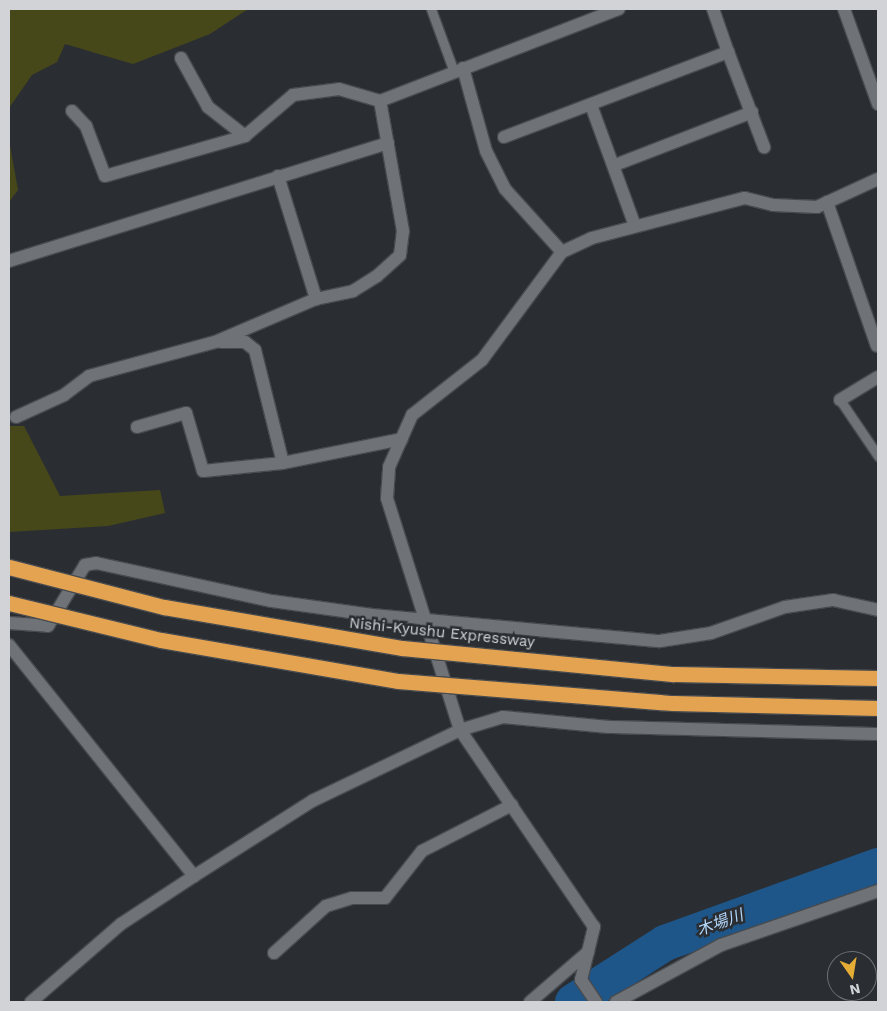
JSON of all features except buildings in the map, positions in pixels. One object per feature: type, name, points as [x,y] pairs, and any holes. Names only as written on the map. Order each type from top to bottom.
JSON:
[{"type":"highway","name":"Nishi-Kyushu Expressway","points":[[9,567],[164,607],[402,648],[674,674],[878,678]]},
{"type":"highway","points":[[9,603],[161,640],[398,681],[673,703],[878,708]]},
{"type":"street","points":[[72,111],[86,126],[105,176],[245,136],[293,95],[310,90],[339,89],[380,101],[598,13],[619,9]]},
{"type":"street","points":[[713,9],[764,148]]},
{"type":"street","points":[[844,9],[878,104]]},
{"type":"street","points":[[504,137],[728,52]]},
{"type":"street","points":[[181,58],[208,107],[245,136]]},
{"type":"street","points":[[458,70],[486,151],[505,189],[562,252]]},
{"type":"street","points":[[16,417],[64,395],[89,376],[215,342],[316,299],[353,291],[400,255],[403,231],[380,101]]},
{"type":"street","points":[[591,105],[615,165],[635,226]]},
{"type":"street","points":[[615,165],[752,112]]},
{"type":"street","points":[[9,261],[388,143]]},
{"type":"street","points":[[278,176],[316,299]]},
{"type":"street","points":[[596,1002],[581,980],[594,927],[460,730],[387,498],[388,467],[412,415],[482,360],[562,252],[635,226],[746,198],[800,208],[828,202],[878,179]]},
{"type":"street","points":[[828,202],[877,346]]},
{"type":"street","points":[[215,342],[244,342],[255,350],[283,463]]},
{"type":"street","points":[[840,400],[878,377]]},
{"type":"street","points":[[137,427],[186,413],[203,470],[283,463],[402,440]]},
{"type":"street","points":[[9,623],[48,626],[85,565],[96,563],[272,600],[426,619],[660,641],[711,633],[795,605],[833,600],[878,610]]},
{"type":"street","points":[[9,645],[194,876]]},
{"type":"street","points":[[31,1002],[121,924],[312,801],[460,730],[503,718],[609,727],[878,734]]},
{"type":"street","points":[[274,953],[326,906],[352,898],[385,898],[422,851],[512,805]]},
{"type":"street","points":[[616,1002],[721,945],[878,891]]},
{"type":"street","points":[[530,1002],[588,952]]},
{"type":"lane","points":[[431,9],[458,70]]},
{"type":"lane","points":[[840,400],[878,456]]},
{"type":"shaded area","points":[[9,9],[248,9],[210,34],[133,64],[65,44],[57,62],[32,75],[9,108]]},
{"type":"shaded area","points":[[9,140],[18,190],[9,202]]},
{"type":"shaded area","points":[[9,426],[24,426],[60,496],[160,490],[165,513],[108,526],[9,532]]},
{"type":"waterway","name":"木場川","points":[[573,1002],[665,943],[878,866]]}]
